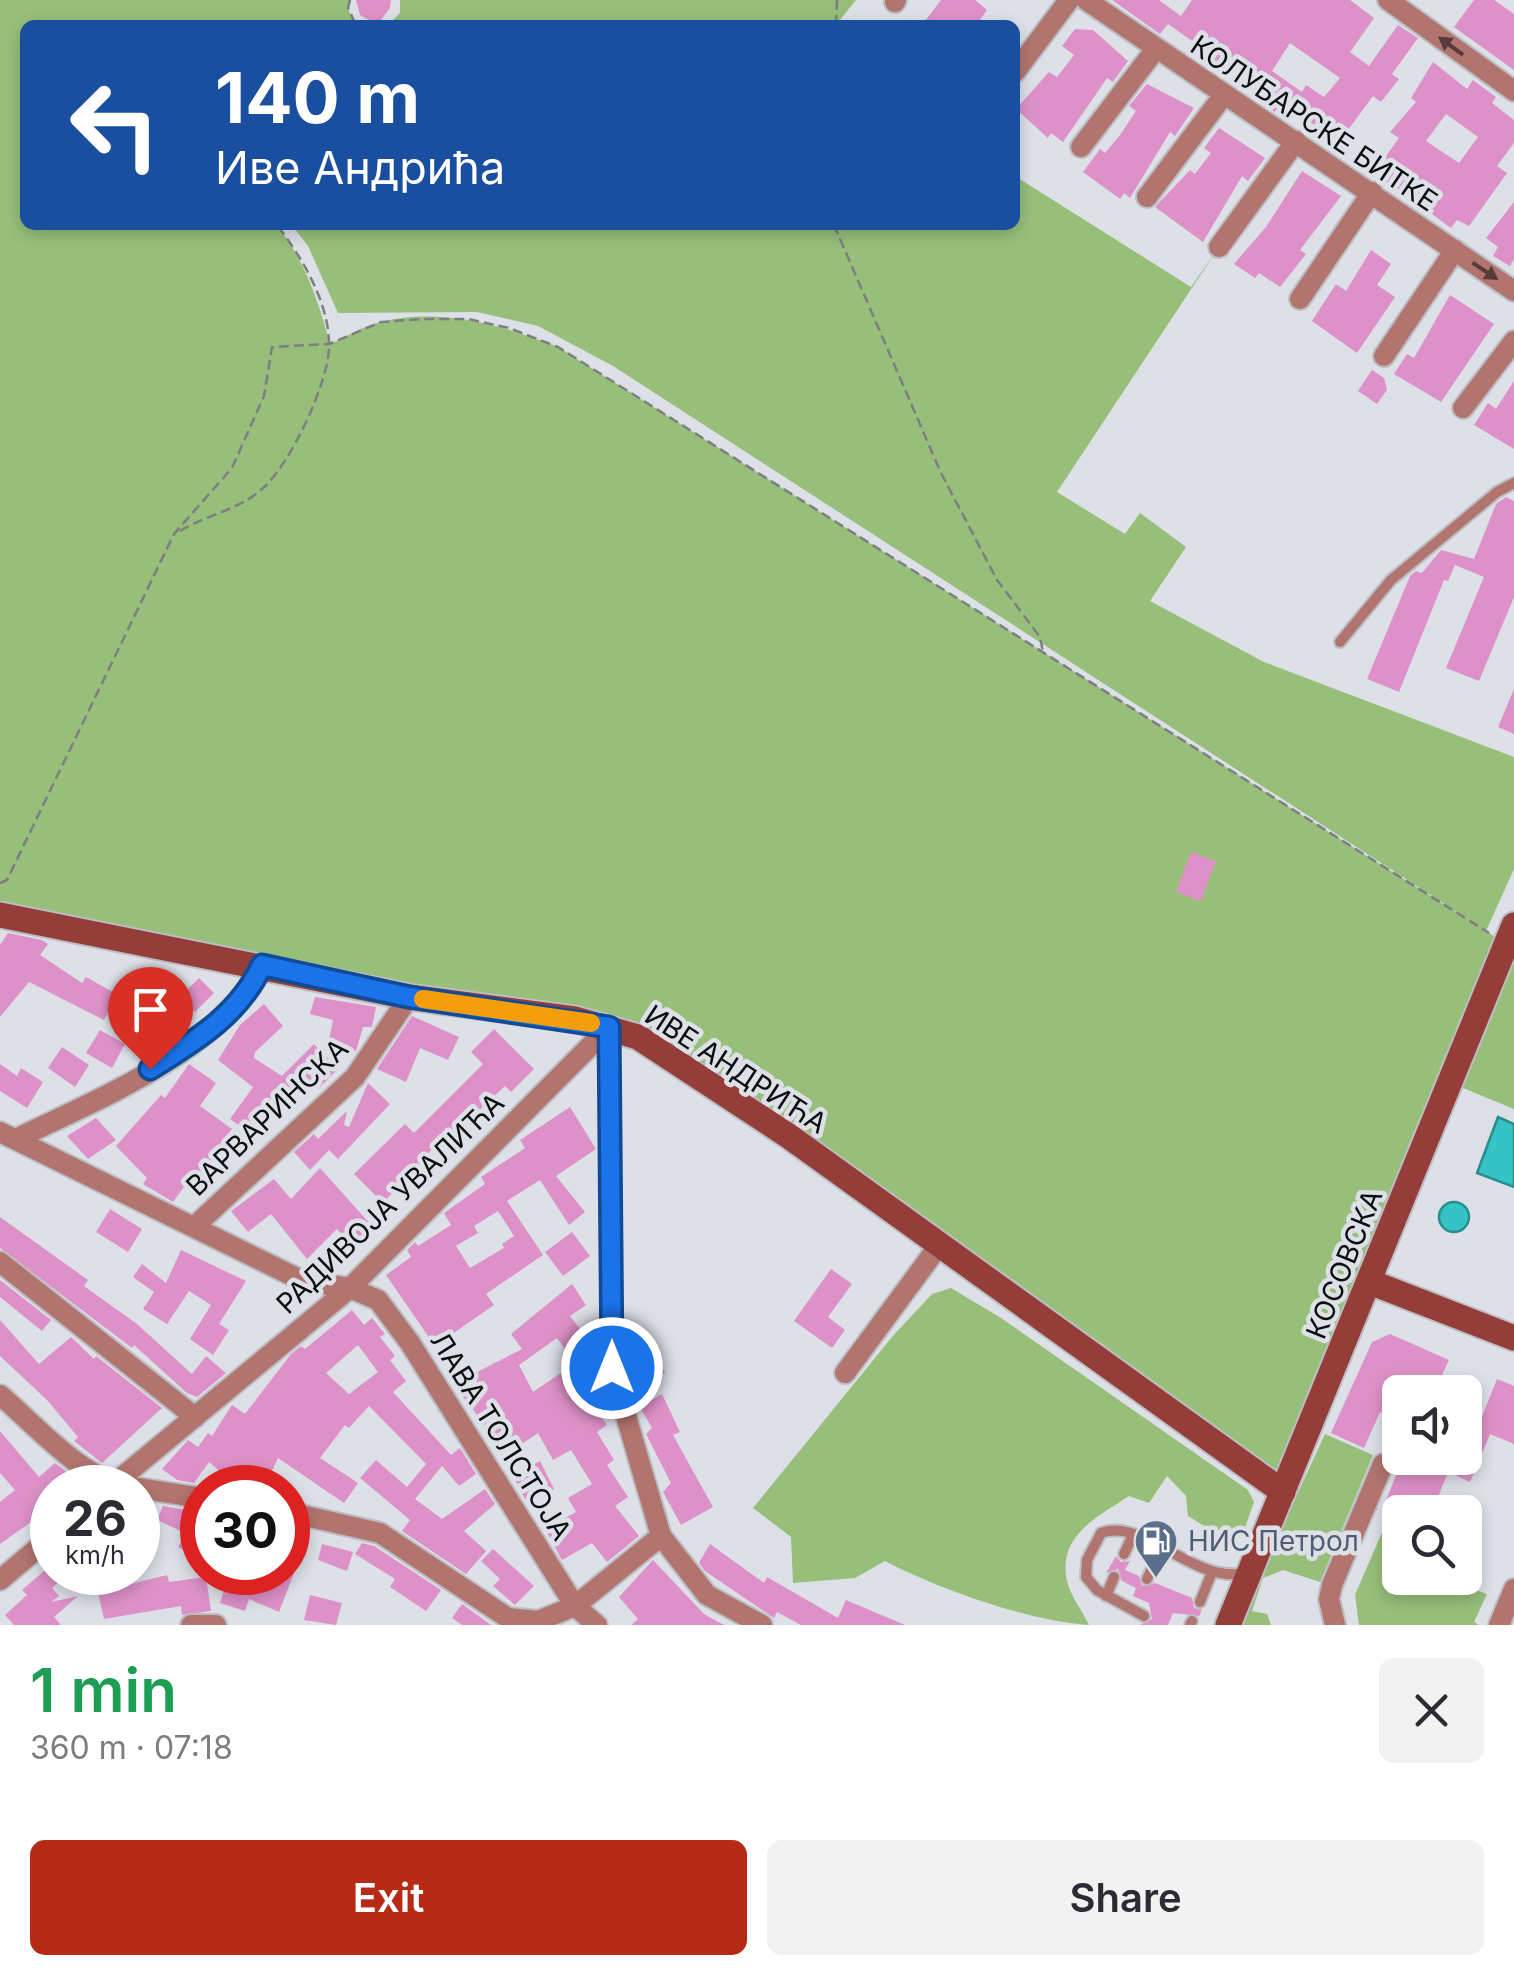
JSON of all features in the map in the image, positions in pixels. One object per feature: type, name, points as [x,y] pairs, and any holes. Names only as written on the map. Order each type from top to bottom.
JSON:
[{"type":"street","points":[[1020,65],[1070,0]]},
{"type":"street","name":"КОЛУБАРСКЕ БИТКЕ","points":[[1086,0],[1514,291]]},
{"type":"street","points":[[1388,0],[1514,92]]},
{"type":"street","points":[[1081,147],[1155,50]]},
{"type":"street","points":[[1147,196],[1223,96]]},
{"type":"street","points":[[1219,246],[1296,141]]},
{"type":"street","points":[[1300,299],[1372,192]]},
{"type":"street","points":[[1384,356],[1455,250]]},
{"type":"street","points":[[1464,408],[1514,340]]},
{"type":"street","name":"ИВЕ АНДРИЋА","points":[[0,915],[409,997],[609,1027],[664,1052],[940,1244],[1284,1492]]},
{"type":"street","name":"КОСОВСКА","points":[[1228,1625],[1511,939]]},
{"type":"street","points":[[8,1136],[123,1086],[204,1036],[248,994],[262,965]]},
{"type":"street","name":"ВАРВАРИНСКА","points":[[196,1225],[356,1077],[409,997]]},
{"type":"street","points":[[609,1027],[612,1368],[661,1536],[708,1594],[762,1625]]},
{"type":"street","name":"РАДИВОЈА УВАЛИЋА","points":[[145,1465],[195,1416],[350,1288],[609,1027]]},
{"type":"street","points":[[8,1136],[304,1281],[350,1288]]},
{"type":"street","points":[[845,1373],[940,1244]]},
{"type":"street","points":[[0,1262],[195,1416]]},
{"type":"street","points":[[1370,1282],[1514,1338]]},
{"type":"street","name":"ЛАВА ТОЛСТОЈА","points":[[350,1288],[378,1300],[410,1343],[575,1606],[597,1625]]},
{"type":"street","points":[[0,1394],[94,1465]]},
{"type":"street","points":[[1335,1625],[1329,1599],[1332,1585],[1382,1466]]},
{"type":"street","points":[[310,1517],[380,1533],[508,1618],[538,1621],[575,1606],[661,1536]]},
{"type":"street","points":[[0,1580],[30,1555]]},
{"type":"street","points":[[1500,1625],[1514,1588]]},
{"type":"street","points":[[190,1625],[216,1625]]},
{"type":"lane","points":[[1340,642],[1391,580],[1483,503],[1514,484]]},
{"type":"lane","points":[[1139,1599],[1138,1613],[1106,1596],[1086,1577],[1090,1551],[1101,1533],[1108,1530],[1133,1534],[1212,1572],[1250,1572]]},
{"type":"lane","points":[[1124,1554],[1133,1534]]},
{"type":"lane","points":[[1147,1580],[1161,1548]]},
{"type":"lane","points":[[1200,1602],[1212,1572]]},
{"type":"lane","points":[[1106,1596],[1114,1577]]},
{"type":"path","points":[[174,534],[248,500],[277,474],[302,426],[330,344],[317,296],[298,254],[281,230]]},
{"type":"path","points":[[836,230],[940,473],[996,580],[1040,637],[1042,652]]},
{"type":"path","points":[[0,883],[7,880],[174,534],[232,468],[264,396],[272,346],[330,344],[381,322],[437,319],[510,328],[558,347],[1042,652],[1511,939]]},
{"type":"green space","points":[[0,0],[350,0],[348,9],[354,20],[20,20],[20,230],[280,230],[310,282],[330,344],[374,324],[426,316],[493,325],[558,347],[1480,927],[613,366],[538,326],[477,312],[338,313],[308,246],[296,230],[1020,230],[1020,179],[1191,287],[1219,247],[1057,492],[1125,534],[1140,513],[1186,547],[1150,601],[1264,662],[1514,757],[1514,869],[1486,931],[1505,943],[1514,925],[1514,1109],[1451,1083],[1283,1492],[638,1037],[0,915]]},
{"type":"green space","points":[[400,0],[856,0],[840,20],[393,20],[400,13]]},
{"type":"green space","points":[[951,1288],[1001,1318],[1248,1490],[1254,1502],[1243,1533],[1228,1552],[1216,1544],[1214,1532],[1188,1516],[1186,1496],[1167,1476],[1149,1503],[1129,1496],[1093,1520],[1074,1539],[1068,1551],[1067,1581],[1089,1625],[984,1602],[885,1561],[855,1578],[793,1583],[791,1537],[753,1508],[892,1337],[932,1294]]},
{"type":"green space","points":[[1325,1434],[1373,1455],[1320,1582],[1283,1570],[1263,1578],[1252,1611],[1267,1614],[1271,1625],[1237,1625]]},
{"type":"green space","points":[[1382,1532],[1382,1595],[1487,1594],[1474,1622],[1479,1625],[1359,1625],[1355,1595]]},
{"type":"water","points":[[1498,1117],[1514,1124],[1514,1187],[1477,1173]]},
{"type":"water","points":[[1454,1202],[1468,1211],[1469,1217],[1460,1231],[1454,1232],[1440,1223],[1439,1217],[1448,1203]]},
{"type":"building","points":[[356,0],[391,0],[381,20],[360,15]]},
{"type":"building","points":[[941,0],[975,0],[987,10],[980,20],[926,20]]},
{"type":"building","points":[[1112,0],[1159,0],[1181,16],[1192,0],[1350,0],[1374,18],[1350,52],[1369,66],[1398,25],[1418,38],[1392,74],[1399,79],[1381,102],[1373,96],[1334,149],[1314,134],[1319,128],[1281,103],[1275,112],[1253,97],[1260,86],[1222,59],[1215,68],[1196,56],[1202,48],[1168,24],[1160,34]],"holes":[[[1290,43],[1340,78],[1324,97],[1306,85],[1302,92],[1272,71]]]},
{"type":"building","points":[[1474,0],[1494,0],[1514,14],[1514,70],[1454,27]]},
{"type":"building","points":[[1075,29],[1093,30],[1128,61],[1113,82],[1107,78],[1063,142],[1051,133],[1048,138],[1020,113],[1020,105],[1049,72],[1057,77],[1074,55],[1062,46]]},
{"type":"building","points":[[1433,62],[1467,89],[1473,80],[1496,97],[1492,103],[1514,120],[1514,143],[1497,166],[1507,173],[1469,226],[1457,220],[1451,228],[1432,214],[1434,211],[1373,174],[1399,138],[1390,132],[1416,102],[1411,98]],"holes":[[[1446,114],[1478,137],[1459,163],[1426,141]]]},
{"type":"building","points":[[1147,84],[1194,108],[1175,136],[1170,132],[1130,198],[1124,193],[1120,199],[1083,172],[1100,149],[1105,153],[1120,135],[1136,111],[1129,106]]},
{"type":"building","points":[[1219,128],[1265,158],[1248,181],[1242,176],[1203,242],[1155,207],[1190,170],[1195,174],[1211,153],[1204,148]]},
{"type":"building","points":[[1302,171],[1341,196],[1300,250],[1306,254],[1280,287],[1259,273],[1255,278],[1234,264],[1266,227]]},
{"type":"building","points":[[1514,202],[1514,259],[1510,266],[1493,256],[1498,247],[1486,238]]},
{"type":"building","points":[[1371,250],[1391,264],[1377,285],[1395,297],[1357,353],[1312,321],[1336,284],[1346,291]]},
{"type":"building","points":[[1450,295],[1494,324],[1441,402],[1394,374],[1407,354],[1414,358]]},
{"type":"building","points":[[1372,370],[1384,378],[1387,390],[1377,404],[1358,391]]},
{"type":"building","points":[[1514,381],[1514,449],[1474,425],[1488,403],[1496,409]]},
{"type":"building","points":[[1506,497],[1514,501],[1514,597],[1479,681],[1446,668],[1484,577],[1455,565],[1448,581],[1444,580],[1399,692],[1367,679],[1410,576],[1416,571],[1422,573],[1441,550],[1474,559],[1496,504]]},
{"type":"building","points":[[1514,689],[1514,734],[1498,727]]},
{"type":"building","points":[[1191,852],[1216,861],[1201,901],[1176,892]]},
{"type":"building","points":[[8,933],[42,940],[48,944],[40,955],[82,983],[86,977],[118,995],[104,1020],[29,982],[0,1017],[0,945]]},
{"type":"building","points":[[199,978],[214,993],[195,1012],[180,997]]},
{"type":"building","points":[[315,997],[376,1007],[372,1027],[363,1027],[356,1051],[328,1045],[333,1020],[310,1014]]},
{"type":"building","points":[[264,1004],[283,1026],[255,1052],[254,1058],[282,1076],[314,1044],[338,1069],[318,1089],[304,1075],[283,1107],[274,1101],[250,1133],[230,1119],[253,1087],[218,1060],[240,1025]]},
{"type":"building","points":[[412,1016],[459,1037],[448,1060],[420,1048],[406,1082],[377,1069]]},
{"type":"building","points":[[494,1029],[534,1069],[511,1092],[505,1086],[446,1142],[442,1138],[383,1203],[354,1174],[405,1124],[414,1133],[483,1064],[471,1052]]},
{"type":"building","points":[[100,1030],[125,1044],[112,1068],[86,1053]]},
{"type":"building","points":[[62,1047],[89,1065],[75,1087],[48,1068]]},
{"type":"building","points":[[0,1064],[17,1076],[21,1068],[43,1082],[27,1108],[0,1091]]},
{"type":"building","points":[[189,1064],[216,1083],[200,1106],[232,1129],[214,1154],[219,1158],[204,1181],[193,1174],[173,1202],[143,1184],[147,1178],[116,1146],[161,1095],[165,1098]]},
{"type":"building","points":[[368,1083],[390,1104],[338,1159],[329,1150],[310,1170],[294,1152],[314,1134],[318,1139],[347,1111],[344,1125],[349,1127]]},
{"type":"building","points":[[570,1107],[596,1149],[556,1176],[585,1212],[569,1225],[540,1180],[507,1201],[543,1255],[486,1294],[494,1305],[435,1346],[386,1275],[411,1257],[407,1250],[415,1242],[418,1246],[451,1225],[444,1213],[485,1184],[481,1177],[525,1148],[520,1140]],"holes":[[[498,1211],[514,1236],[502,1244],[504,1248],[470,1268],[456,1246],[478,1233],[474,1226]]]},
{"type":"building","points":[[96,1118],[116,1140],[88,1159],[67,1136]]},
{"type":"building","points":[[320,1168],[372,1226],[351,1245],[337,1229],[307,1259],[271,1214],[248,1232],[231,1211],[274,1179],[291,1199]]},
{"type":"building","points":[[110,1209],[142,1229],[128,1252],[96,1232]]},
{"type":"building","points":[[0,1217],[88,1280],[84,1286],[137,1324],[192,1374],[206,1356],[226,1373],[197,1397],[187,1393],[134,1345],[132,1348],[0,1248]]},
{"type":"building","points":[[572,1232],[590,1256],[563,1276],[545,1252]]},
{"type":"building","points":[[181,1250],[246,1281],[219,1324],[229,1330],[213,1355],[190,1339],[211,1305],[189,1291],[167,1324],[143,1309],[154,1292],[133,1277],[142,1264],[166,1283]]},
{"type":"building","points":[[831,1269],[852,1284],[828,1317],[845,1330],[832,1348],[794,1321]]},
{"type":"building","points":[[0,1280],[51,1320],[42,1331],[0,1297]]},
{"type":"building","points":[[572,1284],[586,1305],[570,1316],[592,1345],[572,1359],[557,1338],[519,1365],[533,1392],[580,1360],[597,1386],[585,1394],[607,1425],[597,1432],[614,1460],[607,1465],[628,1497],[615,1506],[639,1536],[607,1562],[592,1543],[562,1560],[545,1529],[576,1512],[568,1498],[592,1484],[571,1450],[553,1460],[538,1433],[507,1454],[448,1377],[468,1361],[477,1372],[522,1349],[511,1334]]},
{"type":"building","points":[[352,1310],[364,1325],[372,1318],[385,1334],[380,1337],[395,1356],[390,1360],[406,1381],[393,1392],[451,1455],[460,1448],[476,1474],[459,1486],[442,1466],[415,1499],[442,1519],[485,1489],[495,1504],[464,1531],[486,1551],[466,1574],[402,1531],[410,1520],[360,1478],[376,1460],[407,1487],[426,1464],[369,1406],[349,1428],[345,1425],[320,1458],[358,1483],[344,1503],[310,1480],[310,1465],[288,1465],[278,1458],[275,1465],[180,1465],[180,1481],[162,1469],[188,1440],[198,1447],[208,1433],[212,1436],[232,1405],[245,1414],[301,1346],[305,1349]],"holes":[[[358,1345],[378,1372],[349,1394],[326,1373]]]},
{"type":"building","points":[[0,1320],[39,1364],[71,1337],[94,1359],[96,1356],[162,1408],[102,1463],[74,1441],[78,1437],[47,1400],[0,1356]]},
{"type":"building","points":[[1390,1334],[1449,1360],[1442,1375],[1382,1375],[1382,1413],[1364,1448],[1331,1433],[1372,1342]]},
{"type":"building","points":[[657,1355],[665,1373],[647,1381],[639,1363]]},
{"type":"building","points":[[1497,1379],[1514,1386],[1514,1444],[1490,1434],[1482,1453],[1482,1416]]},
{"type":"building","points":[[662,1394],[680,1432],[673,1435],[713,1507],[681,1525],[663,1492],[671,1483],[646,1434],[652,1428],[640,1407]]},
{"type":"building","points":[[0,1431],[30,1466],[30,1523],[0,1544],[0,1502],[15,1490],[0,1473]]},
{"type":"building","points":[[540,1461],[554,1489],[527,1503],[513,1475]]},
{"type":"building","points":[[1396,1475],[1447,1475],[1439,1495],[1388,1495]]},
{"type":"building","points":[[1455,1475],[1473,1475],[1470,1482]]},
{"type":"building","points":[[163,1506],[180,1509],[180,1531],[160,1521]]},
{"type":"building","points":[[362,1543],[374,1546],[441,1590],[426,1611],[390,1587],[395,1579],[355,1554]]},
{"type":"building","points":[[322,1544],[353,1552],[347,1571],[318,1560]]},
{"type":"building","points":[[710,1544],[764,1583],[767,1577],[838,1618],[846,1600],[905,1625],[801,1625],[777,1612],[774,1618],[705,1571],[699,1563]]},
{"type":"building","points":[[493,1549],[534,1586],[515,1605],[493,1586],[500,1579],[481,1561]]},
{"type":"building","points":[[1116,1556],[1121,1562],[1130,1561],[1125,1570],[1139,1576],[1142,1586],[1155,1583],[1192,1598],[1194,1608],[1202,1610],[1199,1616],[1173,1613],[1168,1625],[1140,1625],[1152,1619],[1149,1603],[1133,1596],[1136,1588],[1122,1581],[1118,1569],[1106,1573]]},
{"type":"building","points":[[653,1560],[704,1614],[724,1625],[631,1625],[638,1619],[619,1597]]},
{"type":"building","points":[[167,1575],[169,1582],[180,1581],[180,1595],[209,1595],[211,1611],[182,1615],[181,1606],[104,1619],[99,1595],[160,1595],[160,1577]]},
{"type":"building","points":[[30,1583],[30,1595],[59,1596],[51,1602],[78,1596],[54,1617],[61,1625],[14,1625],[5,1615],[27,1595],[22,1590]]},
{"type":"building","points":[[222,1595],[286,1595],[279,1612],[249,1599],[245,1611],[220,1603]]},
{"type":"building","points":[[310,1595],[342,1603],[336,1625],[304,1620]]},
{"type":"building","points":[[462,1604],[491,1625],[462,1625],[452,1618]]},
{"type":"slow traffic","points":[[423,999],[591,1023]]},
{"type":"place","name":"НИС Петрол","points":[[1156,1579]]},
{"type":"route","points":[[150,1069],[204,1036],[248,994],[262,965],[409,997],[609,1027],[612,1368]]}]
